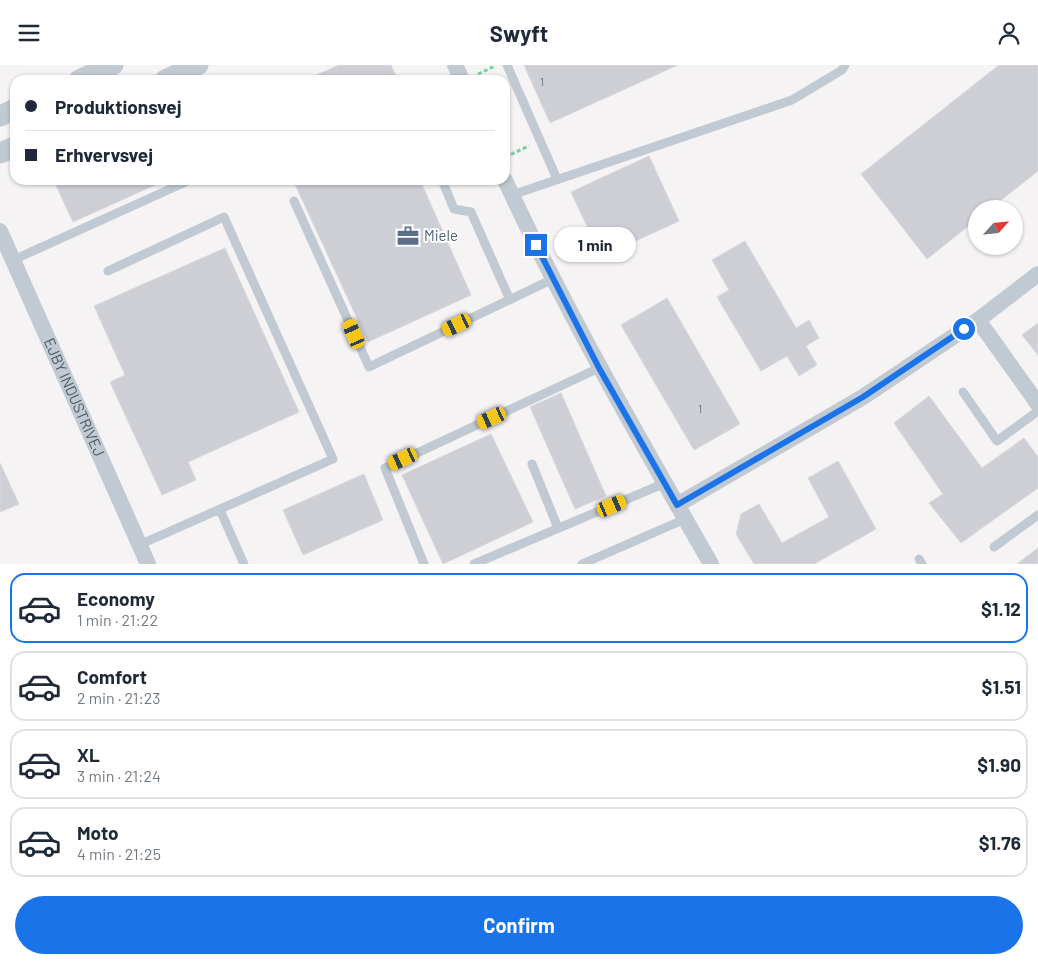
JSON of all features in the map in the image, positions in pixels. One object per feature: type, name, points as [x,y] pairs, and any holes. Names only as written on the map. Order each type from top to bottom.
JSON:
[{"type":"street","points":[[90,75],[113,65]]},
{"type":"street","points":[[176,75],[198,65]]},
{"type":"street","points":[[455,65],[465,75]]},
{"type":"street","points":[[507,185],[599,368],[711,564]]},
{"type":"street","name":"EJBY INDUSTRIVEJ","points":[[0,231],[148,564]]},
{"type":"street","points":[[677,505],[863,397],[978,320],[1038,274]]},
{"type":"street","points":[[978,320],[1037,404]]},
{"type":"lane","points":[[507,65],[557,179]]},
{"type":"lane","points":[[512,195],[792,100],[842,71],[845,65]]},
{"type":"lane","points":[[12,260],[179,185]]},
{"type":"lane","points":[[444,185],[454,209],[471,211],[510,299]]},
{"type":"lane","points":[[294,201],[369,367],[553,279]]},
{"type":"lane","points":[[108,271],[224,217],[333,459],[139,545]]},
{"type":"lane","points":[[424,564],[385,467],[599,368]]},
{"type":"lane","points":[[963,392],[997,441],[1037,404]]},
{"type":"lane","points":[[532,464],[558,528]]},
{"type":"lane","points":[[474,564],[665,483]]},
{"type":"lane","points":[[220,509],[244,564]]},
{"type":"lane","points":[[994,547],[1038,515]]},
{"type":"lane","points":[[582,564],[685,519]]},
{"type":"path","points":[[475,75],[498,65]]},
{"type":"path","points":[[510,155],[541,141]]},
{"type":"building","points":[[339,65],[391,65],[396,75],[316,75]]},
{"type":"building","points":[[524,65],[678,65],[550,123]]},
{"type":"building","points":[[999,65],[1038,65],[1038,171],[1001,200],[968,200],[968,226],[927,259],[861,174]]},
{"type":"building","points":[[649,156],[679,221],[601,257],[571,192]]},
{"type":"building","points":[[56,185],[155,185],[73,222]]},
{"type":"building","points":[[295,185],[422,185],[471,295],[368,342]]},
{"type":"building","points":[[745,241],[796,328],[809,320],[819,338],[806,346],[817,365],[799,376],[787,356],[761,371],[717,297],[729,290],[712,260]]},
{"type":"building","points":[[225,248],[299,412],[188,462],[196,480],[162,495],[110,382],[125,375],[94,306]]},
{"type":"building","points":[[667,298],[740,424],[694,450],[621,325]]},
{"type":"building","points":[[1038,323],[1038,355],[1022,335]]},
{"type":"building","points":[[561,393],[606,496],[575,509],[530,407]]},
{"type":"building","points":[[929,396],[982,468],[1024,438],[1038,457],[1038,488],[961,543],[929,503],[943,494],[894,423]]},
{"type":"building","points":[[491,434],[533,522],[443,564],[402,475]]},
{"type":"building","points":[[838,461],[876,529],[814,564],[754,564],[736,534],[741,514],[759,504],[782,543],[829,517],[808,478]]},
{"type":"building","points":[[0,463],[19,504],[0,512]]},
{"type":"building","points":[[364,474],[383,520],[303,555],[283,510]]},
{"type":"building","points":[[1038,548],[1038,564],[1017,564]]},
{"type":"place","name":"Miele","points":[[408,236]]},
{"type":"route","points":[[536,245],[599,368],[677,505],[863,397],[964,329]]}]
